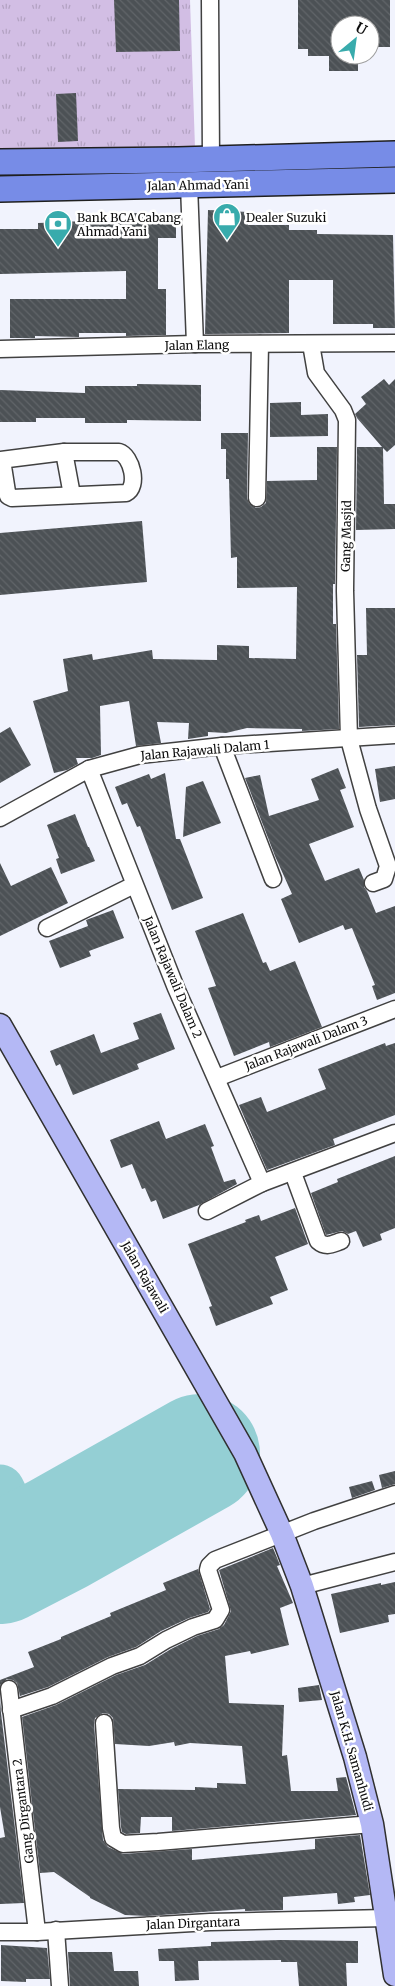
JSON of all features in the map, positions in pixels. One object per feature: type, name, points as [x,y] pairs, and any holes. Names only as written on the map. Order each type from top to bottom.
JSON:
[{"type":"main road","name":"Jalan Ahmad Yani","points":[[0,162],[395,154]]},
{"type":"main road","name":"Jalan Ahmad Yani","points":[[0,190],[395,180]]},
{"type":"street","points":[[210,0],[211,159]]},
{"type":"street","points":[[189,185],[195,344]]},
{"type":"street","name":"Jalan Elang","points":[[0,350],[195,344],[395,343]]},
{"type":"street","points":[[257,498],[260,344]]},
{"type":"street","name":"Gang Masjid","points":[[311,344],[316,373],[346,415],[348,430],[344,591],[349,739],[368,809],[388,866],[384,879],[373,882]]},
{"type":"street","points":[[64,452],[72,495]]},
{"type":"street","points":[[64,452],[119,452],[126,455],[129,459],[133,483],[129,492],[11,498],[7,492],[1,460],[64,452]]},
{"type":"street","name":"Jalan Rajawali Dalam 1","points":[[0,818],[89,769],[140,754],[222,746],[395,735]]},
{"type":"street","points":[[222,746],[273,880]]},
{"type":"street","name":"Jalan Rajawali Dalam 2","points":[[89,769],[176,988],[262,1184]]},
{"type":"street","points":[[47,928],[134,885]]},
{"type":"street","name":"Jalan Rajawali Dalam 3","points":[[217,1078],[395,1009]]},
{"type":"street","name":"Jalan Rajawali","points":[[0,1025],[245,1453],[282,1534]]},
{"type":"street","points":[[207,1211],[262,1184],[395,1133]]},
{"type":"street","points":[[293,1173],[318,1241],[328,1246],[341,1241]]},
{"type":"street","points":[[11,1710],[52,1696],[112,1666],[140,1656],[166,1640],[193,1627],[215,1620],[221,1610],[208,1570],[211,1562],[323,1518],[395,1494]]},
{"type":"street","name":"Jalan K.H. Samanhudi","points":[[282,1534],[302,1586],[355,1757],[372,1824],[388,1904],[395,1975]]},
{"type":"street","points":[[302,1586],[395,1562]]},
{"type":"street","name":"Gang Dirgantara 2","points":[[9,1690],[36,1932]]},
{"type":"street","points":[[104,1723],[111,1828],[113,1838],[118,1843],[158,1842],[372,1824]]},
{"type":"street","name":"Jalan Dirgantara","points":[[0,1932],[36,1932],[210,1922],[388,1904]]},
{"type":"street","points":[[56,1930],[60,1986]]},
{"type":"green space","points":[[0,0],[190,0],[195,148],[0,152]]},
{"type":"building","points":[[114,0],[179,0],[180,51],[116,52]]},
{"type":"building","points":[[298,0],[390,0],[390,47],[380,47],[380,15],[330,15],[330,65],[358,65],[358,71],[329,71],[329,56],[308,56],[308,49],[298,49]]},
{"type":"building","points":[[76,93],[78,141],[58,142],[56,94]]},
{"type":"building","points":[[208,210],[248,212],[248,225],[289,225],[289,230],[317,230],[317,234],[393,235],[395,328],[373,328],[373,324],[333,324],[333,280],[289,280],[289,333],[205,334]]},
{"type":"building","points":[[133,213],[176,214],[176,238],[158,238],[158,289],[166,289],[166,335],[126,336],[126,333],[79,333],[79,337],[35,336],[35,338],[10,338],[10,299],[126,299],[126,271],[0,274],[0,229],[38,229],[38,223],[133,219]]},
{"type":"building","points":[[384,379],[389,385],[395,379],[395,445],[387,452],[383,448],[384,504],[395,504],[395,529],[356,530],[357,447],[382,447],[355,414],[366,404],[361,397]]},
{"type":"building","points":[[137,384],[201,385],[201,421],[127,420],[127,423],[85,423],[85,418],[36,418],[36,422],[0,422],[0,390],[85,393],[85,386],[137,386]]},
{"type":"building","points":[[301,402],[301,415],[328,414],[328,436],[270,437],[270,403]]},
{"type":"building","points":[[221,433],[248,433],[247,498],[249,503],[256,508],[266,503],[267,481],[317,480],[317,447],[337,447],[333,624],[336,624],[339,729],[302,731],[302,729],[247,728],[226,733],[208,732],[208,736],[188,739],[189,723],[157,722],[161,743],[136,746],[129,701],[100,706],[101,755],[92,758],[76,758],[78,764],[67,770],[54,773],[33,701],[68,691],[63,659],[92,654],[93,660],[152,650],[153,659],[217,660],[217,645],[249,646],[249,658],[296,659],[297,587],[237,588],[237,557],[231,558],[229,479],[226,479],[226,449],[221,449]]},
{"type":"building","points":[[142,521],[147,582],[0,595],[0,533]]},
{"type":"building","points":[[366,608],[395,608],[395,725],[359,727],[357,655],[367,655]]},
{"type":"building","points":[[10,727],[31,765],[0,783],[0,733]]},
{"type":"building","points":[[395,766],[395,799],[380,802],[375,769]]},
{"type":"building","points":[[338,768],[346,788],[340,790],[354,827],[309,844],[325,881],[359,868],[364,880],[364,887],[376,913],[395,906],[395,993],[377,1000],[372,986],[375,985],[352,928],[345,930],[343,925],[299,943],[281,899],[292,894],[245,778],[260,775],[269,816],[319,800],[311,779]]},
{"type":"building","points":[[165,773],[176,839],[180,839],[203,898],[172,910],[140,826],[137,827],[127,803],[122,805],[115,787],[149,774],[151,779]]},
{"type":"building","points":[[203,781],[221,823],[183,837],[186,787]]},
{"type":"building","points":[[75,814],[95,861],[61,874],[56,859],[59,858],[47,825]]},
{"type":"building","points":[[0,863],[11,886],[51,867],[68,903],[0,936]]},
{"type":"building","points":[[113,910],[124,938],[89,951],[91,956],[60,968],[49,941],[88,926],[86,920]]},
{"type":"building","points":[[243,913],[263,963],[266,962],[270,971],[295,961],[322,1027],[270,1047],[269,1042],[234,1056],[208,988],[216,986],[195,931]]},
{"type":"building","points":[[161,1013],[175,1049],[137,1064],[139,1069],[73,1095],[60,1064],[56,1066],[50,1051],[94,1034],[101,1053],[139,1039],[133,1023]]},
{"type":"building","points":[[385,1043],[386,1046],[395,1043],[395,1115],[333,1139],[335,1145],[267,1170],[239,1105],[261,1097],[267,1112],[326,1089],[318,1069]]},
{"type":"building","points":[[159,1121],[166,1139],[205,1124],[214,1146],[211,1147],[224,1182],[235,1179],[237,1184],[199,1205],[163,1219],[156,1200],[151,1202],[145,1188],[142,1189],[132,1164],[121,1168],[110,1140]]},
{"type":"building","points":[[395,1156],[395,1228],[380,1234],[382,1240],[363,1247],[356,1231],[348,1234],[342,1231],[326,1235],[311,1193],[338,1182],[337,1179]]},
{"type":"building","points":[[295,1208],[308,1244],[275,1257],[288,1290],[270,1297],[273,1304],[216,1326],[209,1307],[212,1306],[188,1244],[246,1222],[245,1220],[259,1215],[261,1221]]},
{"type":"building","points":[[395,1471],[395,1484],[382,1488],[379,1475]]},
{"type":"building","points":[[372,1481],[375,1490],[352,1498],[349,1487]]},
{"type":"building","points":[[273,1548],[280,1565],[277,1566],[293,1603],[280,1608],[289,1645],[251,1654],[250,1651],[225,1656],[229,1703],[284,1705],[282,1756],[287,1755],[291,1791],[338,1791],[336,1778],[346,1777],[356,1815],[172,1831],[172,1817],[141,1817],[140,1833],[126,1834],[122,1832],[121,1827],[118,1789],[195,1790],[195,1787],[217,1788],[217,1783],[246,1784],[242,1746],[190,1743],[175,1746],[174,1742],[149,1746],[115,1744],[113,1718],[109,1714],[103,1713],[95,1718],[94,1724],[103,1840],[108,1847],[123,1854],[192,1849],[192,1860],[315,1849],[315,1839],[360,1835],[370,1895],[354,1897],[355,1902],[338,1904],[337,1893],[283,1897],[283,1910],[245,1911],[245,1909],[147,1916],[125,1915],[90,1898],[54,1872],[40,1873],[22,1717],[56,1705],[116,1675],[145,1665],[197,1636],[219,1629],[224,1625],[231,1611],[219,1570]]},
{"type":"building","points":[[198,1569],[210,1609],[208,1612],[189,1618],[161,1631],[136,1647],[108,1657],[48,1687],[20,1696],[17,1683],[13,1680],[7,1679],[0,1685],[0,1680],[34,1667],[28,1652],[111,1616],[110,1613],[166,1590],[163,1583]]},
{"type":"building","points":[[395,1582],[395,1614],[388,1615],[389,1622],[340,1633],[331,1594],[381,1583],[381,1585]]},
{"type":"building","points":[[319,1685],[322,1700],[299,1702],[298,1688]]},
{"type":"building","points":[[0,1698],[24,1903],[0,1904],[0,1838],[5,1837],[0,1807]]},
{"type":"building","points":[[281,1940],[358,1941],[358,1963],[346,1963],[347,1986],[299,1986],[297,1962],[281,1962],[281,1960],[198,1961],[199,1980],[175,1981],[174,1961],[159,1961],[158,1949],[211,1946],[211,1942]]},
{"type":"building","points":[[1,1945],[47,1948],[50,1979],[26,1979],[26,1982],[1,1981]]},
{"type":"building","points":[[68,1952],[112,1952],[114,1971],[138,1971],[139,1986],[70,1986]]},
{"type":"taxiway","points":[[0,1489],[10,1509],[15,1525],[14,1542],[5,1562]]},
{"type":"taxiway","points":[[15,1519],[24,1527],[34,1532],[58,1534]]},
{"type":"runway","points":[[0,1564],[58,1534],[200,1454]]},
{"type":"place","name":"Dealer Suzuki","points":[[227,241]]},
{"type":"place","name":"Bank BCA Cabang Ahmad Yani","points":[[58,248]]}]
